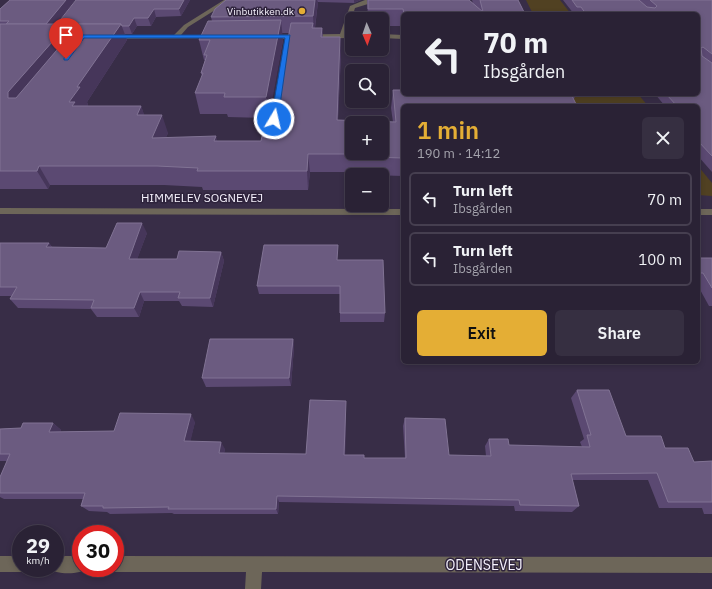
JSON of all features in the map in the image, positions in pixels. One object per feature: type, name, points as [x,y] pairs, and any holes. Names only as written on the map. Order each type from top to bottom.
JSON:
[{"type":"street","points":[[176,37],[186,26],[228,0]]},
{"type":"street","points":[[259,37],[288,40],[343,36],[352,7],[364,2],[378,0]]},
{"type":"street","points":[[389,36],[401,36]]},
{"type":"street","points":[[106,37],[222,37]]},
{"type":"street","name":"HIMMELEV SOGNEVEJ","points":[[0,211],[401,212]]},
{"type":"street","points":[[700,212],[712,212]]},
{"type":"street","points":[[0,564],[12,564]]},
{"type":"street","name":"ODENSEVEJ","points":[[124,564],[712,565]]},
{"type":"street","points":[[253,589],[255,565]]},
{"type":"shaded area","points":[[526,0],[560,0],[569,12],[532,12]]},
{"type":"shaded area","points":[[566,96],[640,96],[646,104],[570,104]]},
{"type":"shaded area","points":[[700,168],[712,183],[712,196],[700,195]]},
{"type":"building","points":[[10,0],[66,0],[46,24],[6,24],[9,21],[0,21],[0,9]]},
{"type":"building","points":[[76,0],[184,0],[179,9],[154,9],[148,18],[134,18],[129,26],[122,26],[121,24],[79,24],[77,26],[68,26],[68,24],[57,24]]},
{"type":"building","points":[[226,0],[315,0],[313,16],[211,17],[215,9]]},
{"type":"building","points":[[368,0],[469,0],[483,12],[404,12],[403,9],[368,9]]},
{"type":"building","points":[[480,0],[518,0],[524,12],[483,12]]},
{"type":"building","points":[[572,0],[639,0],[647,7],[655,8],[657,6],[650,0],[712,0],[712,54],[703,47],[701,48],[702,56],[712,63],[712,156],[700,143],[700,104],[675,104],[668,96],[700,96],[700,12],[585,12],[581,7],[577,7]]},
{"type":"building","points":[[281,20],[266,97],[224,97],[225,93],[195,93],[203,73],[201,73],[207,55],[204,55],[210,40],[199,40],[208,21]]},
{"type":"building","points":[[291,23],[313,23],[312,28],[322,28],[321,37],[340,37],[337,120],[345,120],[345,154],[308,154],[307,171],[197,171],[198,168],[157,166],[39,166],[37,171],[0,171],[0,24],[68,24],[8,92],[8,98],[16,98],[79,24],[121,24],[77,87],[80,87],[69,102],[75,102],[72,106],[141,106],[137,115],[162,115],[152,138],[216,136],[214,141],[261,141],[269,104],[276,103]]},
{"type":"building","points":[[393,90],[401,90],[401,96],[572,96],[576,104],[401,104],[401,158],[389,158],[389,122],[396,122]]},
{"type":"building","points":[[117,223],[142,223],[129,259],[177,259],[179,251],[221,252],[210,298],[178,298],[180,292],[140,292],[134,308],[91,308],[94,300],[10,299],[17,287],[0,287],[0,243],[49,243],[46,247],[106,248]]},
{"type":"building","points":[[264,245],[338,245],[337,260],[383,260],[385,313],[340,313],[340,286],[257,286]]},
{"type":"building","points":[[700,258],[712,258],[712,288],[703,273],[700,273]]},
{"type":"building","points":[[210,339],[293,339],[289,378],[202,378]]},
{"type":"building","points":[[577,390],[609,390],[626,436],[661,436],[665,448],[688,448],[694,462],[712,461],[712,502],[668,502],[657,473],[571,474],[579,506],[520,505],[519,500],[277,496],[276,509],[168,509],[169,507],[103,508],[103,506],[81,506],[85,493],[0,493],[0,477],[10,454],[0,454],[0,429],[21,428],[23,423],[53,423],[49,432],[114,431],[120,413],[191,414],[184,441],[221,442],[219,453],[306,454],[310,400],[346,401],[344,455],[364,455],[364,458],[406,458],[405,418],[445,419],[449,455],[491,456],[489,439],[508,439],[509,445],[590,447],[587,435],[591,435]]},
{"type":"place","name":"Vinbutikken.dk","points":[[302,11]]},
{"type":"route","points":[[66,59],[83,37],[288,37],[274,119]]}]
